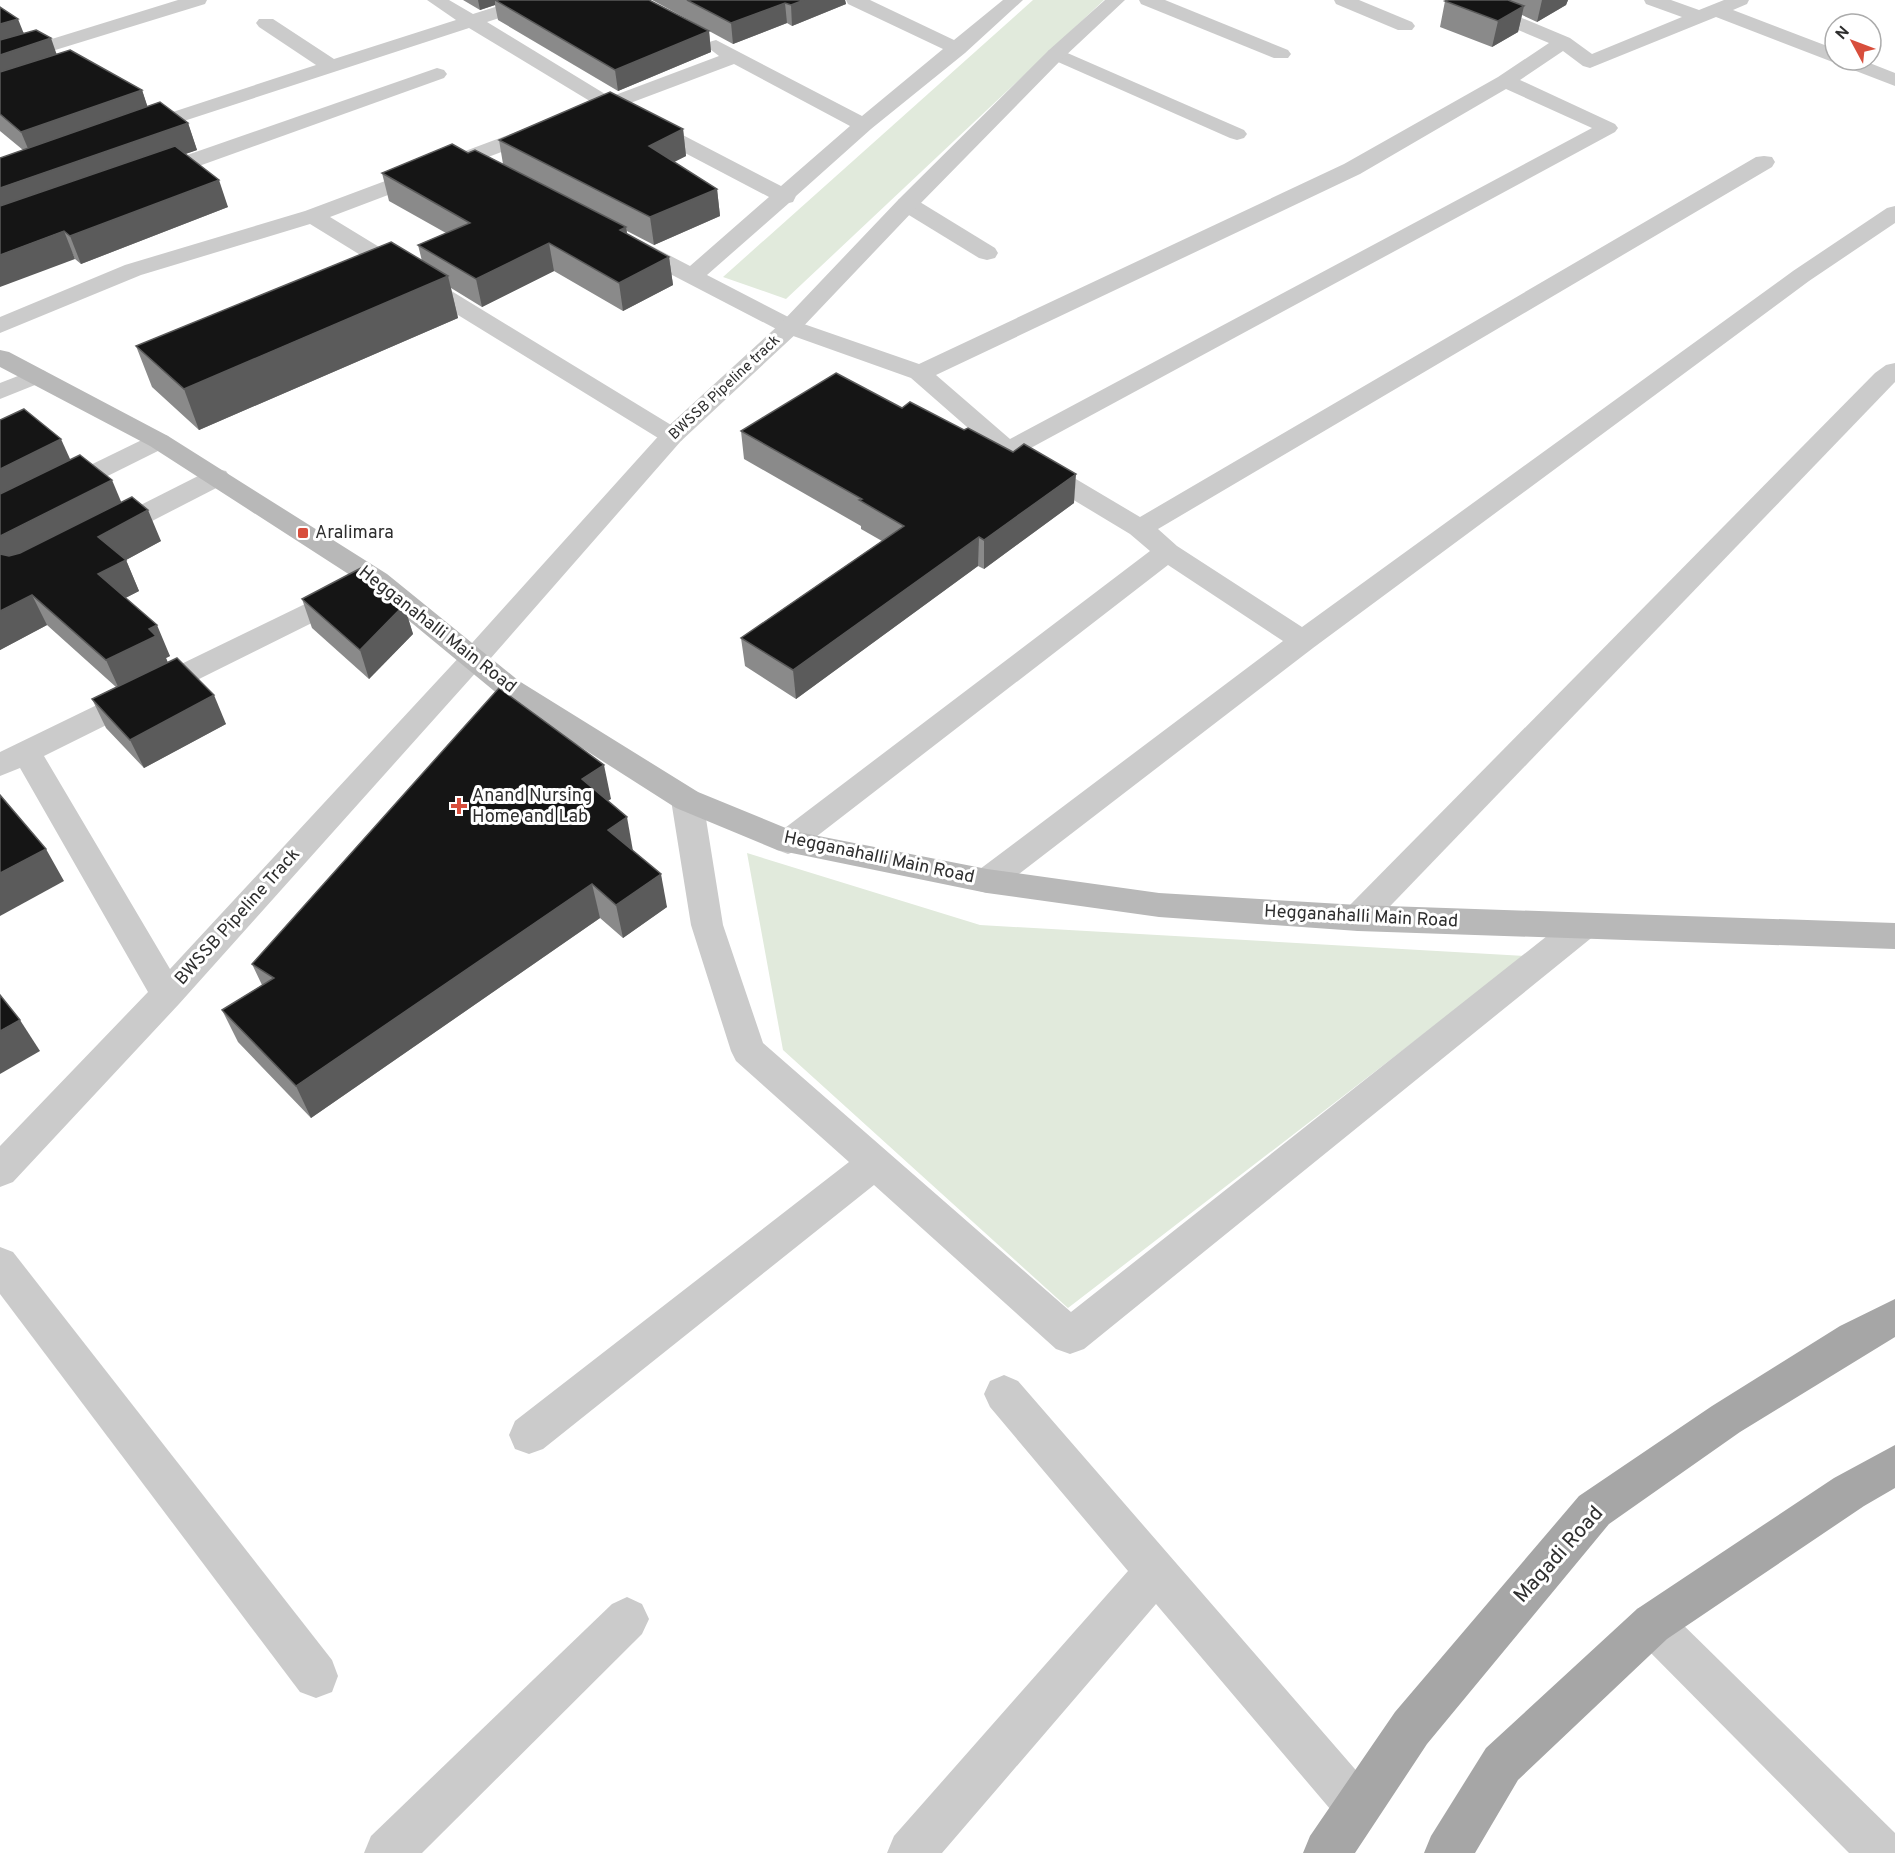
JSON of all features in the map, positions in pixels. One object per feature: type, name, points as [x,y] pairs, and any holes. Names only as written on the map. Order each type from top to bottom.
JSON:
[{"type":"main road","name":"Hegganahalli Main Road","points":[[0,357],[159,441],[377,580],[509,688],[687,800],[788,842],[987,880],[1159,905],[1358,918],[1895,936]]},
{"type":"main road","name":"Magadi Road","points":[[1328,1853],[1411,1728],[1594,1510],[1726,1419],[1854,1339],[1895,1317]]},
{"type":"main road","points":[[1448,1853],[1502,1764],[1652,1624],[1849,1492],[1895,1465]]},
{"type":"street","points":[[0,61],[198,0]]},
{"type":"street","points":[[436,0],[608,104],[785,197]]},
{"type":"street","points":[[119,137],[468,20],[536,0]]},
{"type":"street","points":[[855,0],[958,48]]},
{"type":"street","points":[[692,276],[785,197],[864,125],[1014,0]]},
{"type":"street","points":[[1116,0],[1056,54],[907,204],[790,327],[920,373],[1008,450],[1140,528],[1167,552],[1303,641]]},
{"type":"street","points":[[1148,0],[1281,54]]},
{"type":"street","points":[[1343,0],[1405,27]]},
{"type":"street","points":[[1463,0],[1563,42],[1590,62],[1740,0]]},
{"type":"street","points":[[1653,0],[1708,13],[1823,53]]},
{"type":"street","points":[[266,23],[331,66]]},
{"type":"street","points":[[29,33],[75,60]]},
{"type":"street","points":[[704,40],[864,125]]},
{"type":"street","points":[[920,373],[1352,170],[1505,81],[1563,42]]},
{"type":"street","points":[[1056,54],[1237,135]]},
{"type":"street","points":[[0,326],[134,270],[313,216],[734,57]]},
{"type":"street","points":[[1875,72],[1895,80]]},
{"type":"street","points":[[134,181],[437,74]]},
{"type":"street","points":[[1008,450],[1608,128],[1505,81]]},
{"type":"street","points":[[153,106],[173,118]]},
{"type":"street","points":[[466,158],[497,174]]},
{"type":"street","points":[[1140,528],[1764,162]]},
{"type":"street","points":[[907,204],[987,254]]},
{"type":"street","points":[[987,880],[1303,641],[1801,276],[1895,213]]},
{"type":"street","points":[[313,216],[672,436]]},
{"type":"street","name":"BWSSB Pipeline track","points":[[473,660],[672,436],[790,327],[610,233]]},
{"type":"street","points":[[1358,918],[1884,378],[1895,370]]},
{"type":"street","points":[[0,392],[36,376]]},
{"type":"street","points":[[0,519],[159,441]]},
{"type":"street","points":[[85,544],[217,477]]},
{"type":"street","points":[[788,842],[1167,552]]},
{"type":"street","points":[[167,994],[13,759],[377,580]]},
{"type":"street","name":"BWSSB Pipeline Track","points":[[0,1171],[167,994],[473,660]]},
{"type":"street","points":[[687,800],[707,925],[748,1051],[1070,1336],[1583,926]]},
{"type":"street","points":[[529,1435],[875,1163]]},
{"type":"street","points":[[0,1264],[316,1676]]},
{"type":"street","points":[[1004,1394],[1358,1807]]},
{"type":"street","points":[[911,1853],[1156,1572]]},
{"type":"street","points":[[388,1853],[627,1619]]},
{"type":"street","points":[[1652,1624],[1882,1853]]},
{"type":"shaded area","points":[[1033,0],[1104,0],[786,299],[723,277]]},
{"type":"shaded area","points":[[747,853],[980,925],[1525,956],[1068,1308],[783,1050]]},
{"type":"building","points":[[495,0],[649,0],[709,31],[615,70]]},
{"type":"building","points":[[687,0],[804,0],[791,5],[785,3],[731,23]]},
{"type":"building","points":[[1508,0],[1524,6],[1498,21],[1445,1]]},
{"type":"building","points":[[0,7],[18,19],[0,24]]},
{"type":"building","points":[[36,30],[51,38],[0,55],[0,40]]},
{"type":"building","points":[[70,50],[142,90],[21,132],[0,114],[0,72]]},
{"type":"building","points":[[610,92],[683,129],[649,146],[717,189],[650,217],[499,140]]},
{"type":"building","points":[[160,102],[188,123],[0,188],[0,158]]},
{"type":"building","points":[[452,144],[468,153],[475,150],[626,227],[620,230],[669,257],[619,283],[549,243],[476,279],[418,245],[470,223],[382,173]]},
{"type":"building","points":[[175,146],[219,180],[70,236],[64,231],[0,255],[0,206]]},
{"type":"building","points":[[391,242],[448,276],[184,389],[136,346]]},
{"type":"building","points":[[836,373],[902,408],[910,402],[964,430],[968,428],[1013,452],[1024,444],[1076,474],[984,540],[979,537],[793,670],[741,638],[904,526],[859,500],[862,499],[741,431]]},
{"type":"building","points":[[24,409],[61,439],[0,469],[0,420]]},
{"type":"building","points":[[80,455],[112,480],[0,536],[0,494]]},
{"type":"building","points":[[132,497],[148,510],[98,537],[126,560],[98,574],[157,625],[149,629],[156,636],[106,660],[32,595],[0,611],[0,554],[9,556],[20,553]]},
{"type":"building","points":[[361,568],[404,605],[360,650],[302,599]]},
{"type":"building","points":[[177,658],[214,695],[130,740],[92,699]]},
{"type":"building","points":[[499,688],[604,765],[582,779],[627,817],[608,830],[661,874],[616,905],[592,884],[296,1086],[222,1010],[274,978],[252,964]]},
{"type":"building","points":[[0,795],[46,849],[0,873]]},
{"type":"building","points":[[0,995],[20,1020],[0,1031]]},
{"type":"place","name":"Aralimara","points":[[303,533]]},
{"type":"place","name":"Anand Nursing Home and Lab","points":[[459,806]]}]
